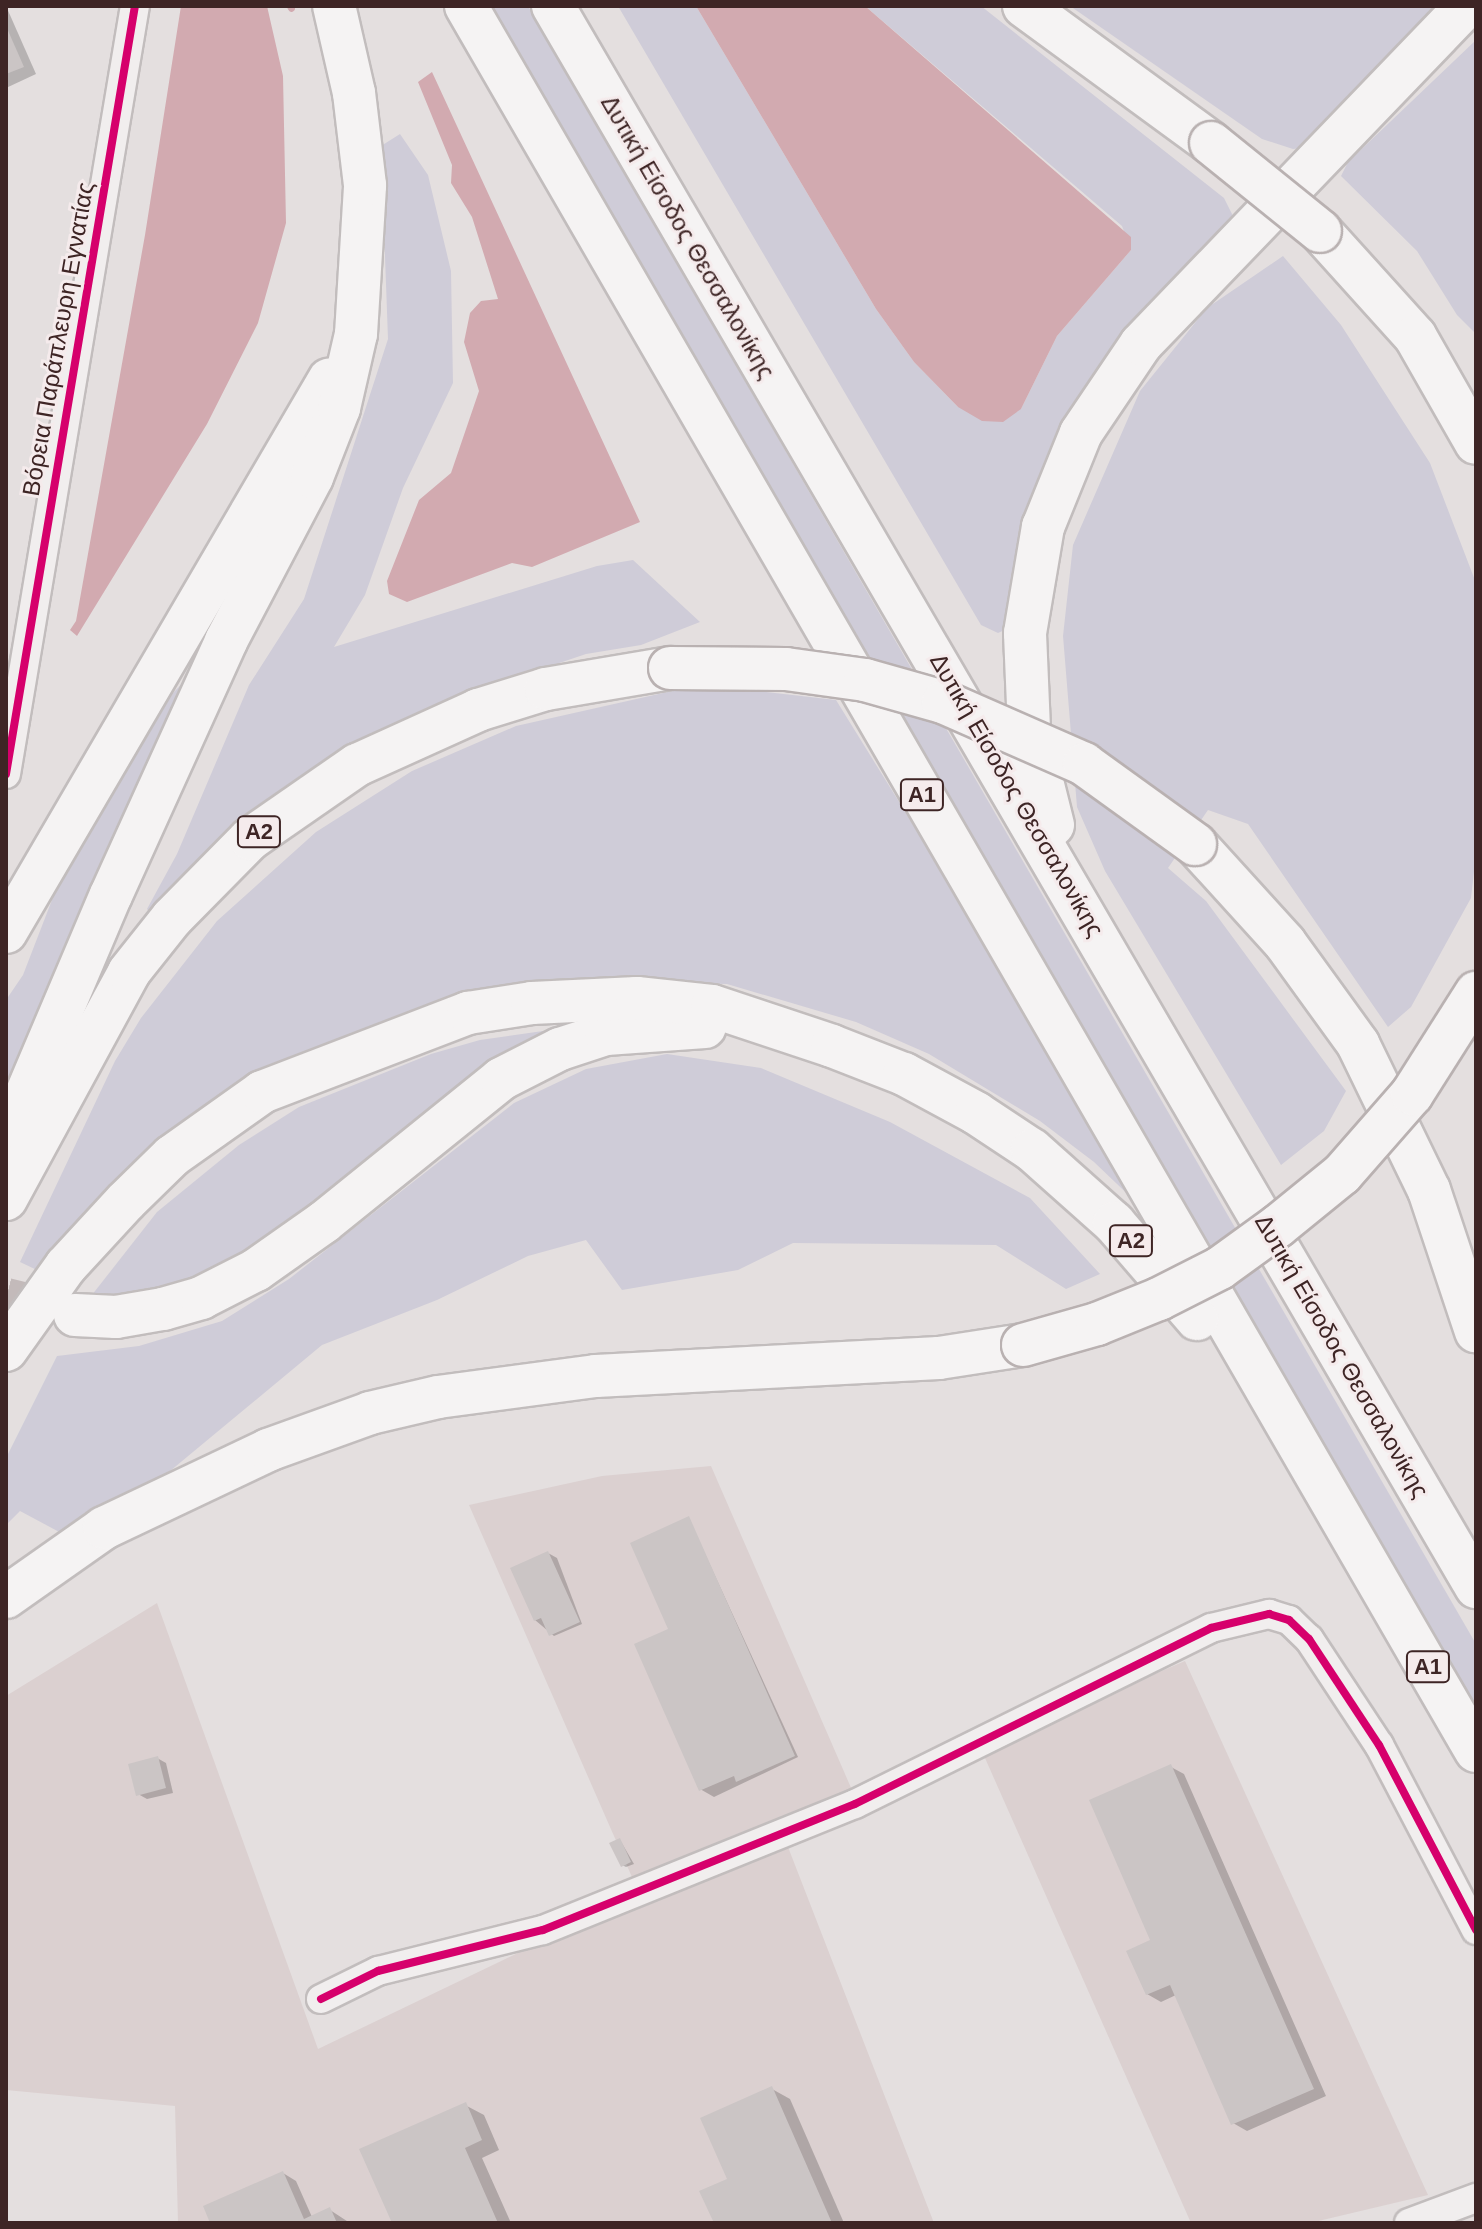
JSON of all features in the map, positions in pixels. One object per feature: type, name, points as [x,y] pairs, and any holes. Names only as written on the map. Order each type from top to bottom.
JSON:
[{"type":"highway","points":[[6,1142],[226,641],[312,477],[339,408],[356,334],[365,185],[354,93],[334,6]]},
{"type":"highway","name":"Α1","points":[[466,6],[1476,1751]]},
{"type":"highway","name":"Δυτική Είσοδος Θεσσαλονίκης","points":[[553,6],[1123,975],[1476,1587]]},
{"type":"highway","points":[[1024,6],[1211,143],[1320,231],[1415,336],[1476,443]]},
{"type":"highway","points":[[1123,975],[1057,835],[1041,793],[1029,729],[1025,633],[1037,552],[1059,480],[1110,384],[1141,344],[1466,6]]},
{"type":"highway","points":[[6,932],[356,334]]},
{"type":"highway","name":"Α2","points":[[6,1199],[129,972],[172,918],[250,839],[357,765],[478,710],[546,689],[670,668],[786,669],[865,680],[943,702],[1084,764],[1195,844],[1285,943],[1358,1044],[1429,1190],[1476,1331]]},
{"type":"highway","points":[[6,1597],[104,1528],[268,1450],[370,1413],[438,1397],[596,1376],[939,1358],[1023,1345],[1097,1324],[1159,1299],[1220,1268],[1342,1174],[1412,1094],[1476,993]]},
{"type":"highway","name":"Α2","points":[[6,1350],[66,1266],[172,1156],[225,1115],[309,1070],[468,1013],[532,1003],[637,998],[712,1006],[904,1074],[976,1113],[1032,1150],[1114,1223],[1194,1314],[1299,1480],[1379,1583]]},
{"type":"highway","points":[[75,1315],[116,1317],[163,1309],[201,1298],[256,1270],[324,1222],[501,1079],[560,1049],[606,1034],[654,1028],[772,1026]]},
{"type":"street","name":"Βόρεια Παράπλευρη Εγνατίας","points":[[6,774],[135,6]]},
{"type":"street","points":[[321,1999],[378,1971],[571,1919],[855,1804],[1211,1628],[1269,1614],[1289,1620],[1309,1639],[1361,1718],[1476,1930]]},
{"type":"street","points":[[1409,2223],[1476,2198]]},
{"type":"shaded area","points":[[181,6],[267,6],[283,76],[286,223],[258,323],[207,424],[77,636],[70,630],[76,621],[145,235]]},
{"type":"shaded area","points":[[487,6],[528,6],[1476,1644],[1476,1717]]},
{"type":"shaded area","points":[[618,6],[696,6],[876,309],[914,362],[958,407],[1021,409],[1057,336],[1131,250],[1122,226],[865,6],[981,6],[1224,198],[1234,218],[1102,370],[1011,627],[998,633],[981,625]]},
{"type":"shaded area","points":[[696,6],[865,6],[1131,237],[1131,250],[1057,336],[1021,409],[1003,422],[982,421],[958,407],[914,362],[876,309]]},
{"type":"shaded area","points":[[1070,6],[1450,6],[1312,147],[1293,149],[1262,139]]},
{"type":"shaded area","points":[[1476,40],[1476,334],[1457,315],[1417,251],[1341,176],[1348,162]]},
{"type":"shaded area","points":[[432,72],[640,522],[532,567],[512,563],[407,602],[389,594],[387,581],[419,500],[451,473],[479,391],[464,342],[470,313],[481,301],[498,299],[472,217],[451,183],[452,165],[418,82]]},
{"type":"shaded area","points":[[400,134],[428,175],[451,271],[453,383],[403,488],[365,595],[334,647],[597,566],[633,560],[700,622],[641,645],[586,654],[461,696],[344,753],[250,812],[156,920],[147,909],[177,854],[249,685],[304,599],[388,339],[381,146]]},
{"type":"shaded area","points":[[1283,256],[1341,325],[1430,463],[1476,583],[1476,854],[1471,898],[1411,1007],[1388,1027],[1248,824],[1208,810],[1168,868],[1206,901],[1346,1091],[1324,1131],[1281,1165],[1105,871],[1077,807],[1063,636],[1073,545],[1140,391],[1207,308]]},
{"type":"shaded area","points":[[207,658],[6,1086],[6,1000],[23,975],[57,887],[173,693]]},
{"type":"shaded area","points":[[740,689],[836,700],[1162,1227],[1094,1162],[1040,1121],[929,1054],[856,1022],[727,984],[582,980],[443,1000],[305,1052],[237,1091],[39,1271],[20,1262],[115,1061],[141,1018],[217,921],[316,832],[412,771],[516,726],[672,691]]},
{"type":"shaded area","points":[[592,1024],[292,1237],[168,1294],[88,1300],[157,1212],[239,1145],[299,1107],[431,1054],[480,1040]]},
{"type":"shaded area","points":[[667,1054],[761,1068],[890,1122],[1030,1198],[1100,1274],[1066,1289],[996,1245],[793,1243],[738,1270],[622,1290],[586,1240],[528,1256],[437,1300],[322,1345],[158,1481],[63,1534],[20,1511],[6,1525],[6,1458],[57,1356],[139,1346],[222,1321],[289,1279],[514,1103],[586,1069]]},
{"type":"shaded area","points":[[711,1466],[852,1790],[635,1884],[469,1505],[602,1476]]},
{"type":"shaded area","points":[[157,1603],[318,2049],[524,1950],[788,1847],[934,2223],[178,2223],[175,2106],[6,2090],[6,1696]]},
{"type":"shaded area","points":[[1185,1661],[1428,2195],[1310,2223],[1191,2223],[981,1749]]},
{"type":"building","points":[[6,26],[24,67],[6,74]]},
{"type":"building","points":[[689,1516],[795,1756],[736,1782],[734,1776],[699,1791],[634,1644],[668,1629],[630,1543]]},
{"type":"building","points":[[548,1551],[580,1622],[549,1636],[541,1618],[534,1621],[510,1568]]},
{"type":"building","points":[[158,1756],[166,1788],[136,1796],[128,1764]]},
{"type":"building","points":[[1171,1764],[1314,2089],[1231,2125],[1170,1985],[1146,1995],[1126,1951],[1150,1940],[1089,1800]]},
{"type":"building","points":[[620,1838],[631,1862],[621,1867],[609,1843]]},
{"type":"building","points":[[772,2086],[832,2223],[714,2223],[699,2191],[727,2179],[700,2118]]},
{"type":"building","points":[[466,2102],[482,2140],[465,2148],[498,2223],[392,2223],[359,2149]]},
{"type":"building","points":[[283,2171],[304,2219],[330,2207],[337,2223],[210,2223],[203,2206]]},
{"type":"tunnel","points":[[6,1299],[71,1315]]},
{"type":"cycle path","points":[[6,774],[135,6]]},
{"type":"cycle path","points":[[321,1999],[378,1971],[543,1930],[855,1804],[1211,1628],[1269,1614],[1289,1620],[1309,1639],[1379,1745],[1476,1930]]}]
